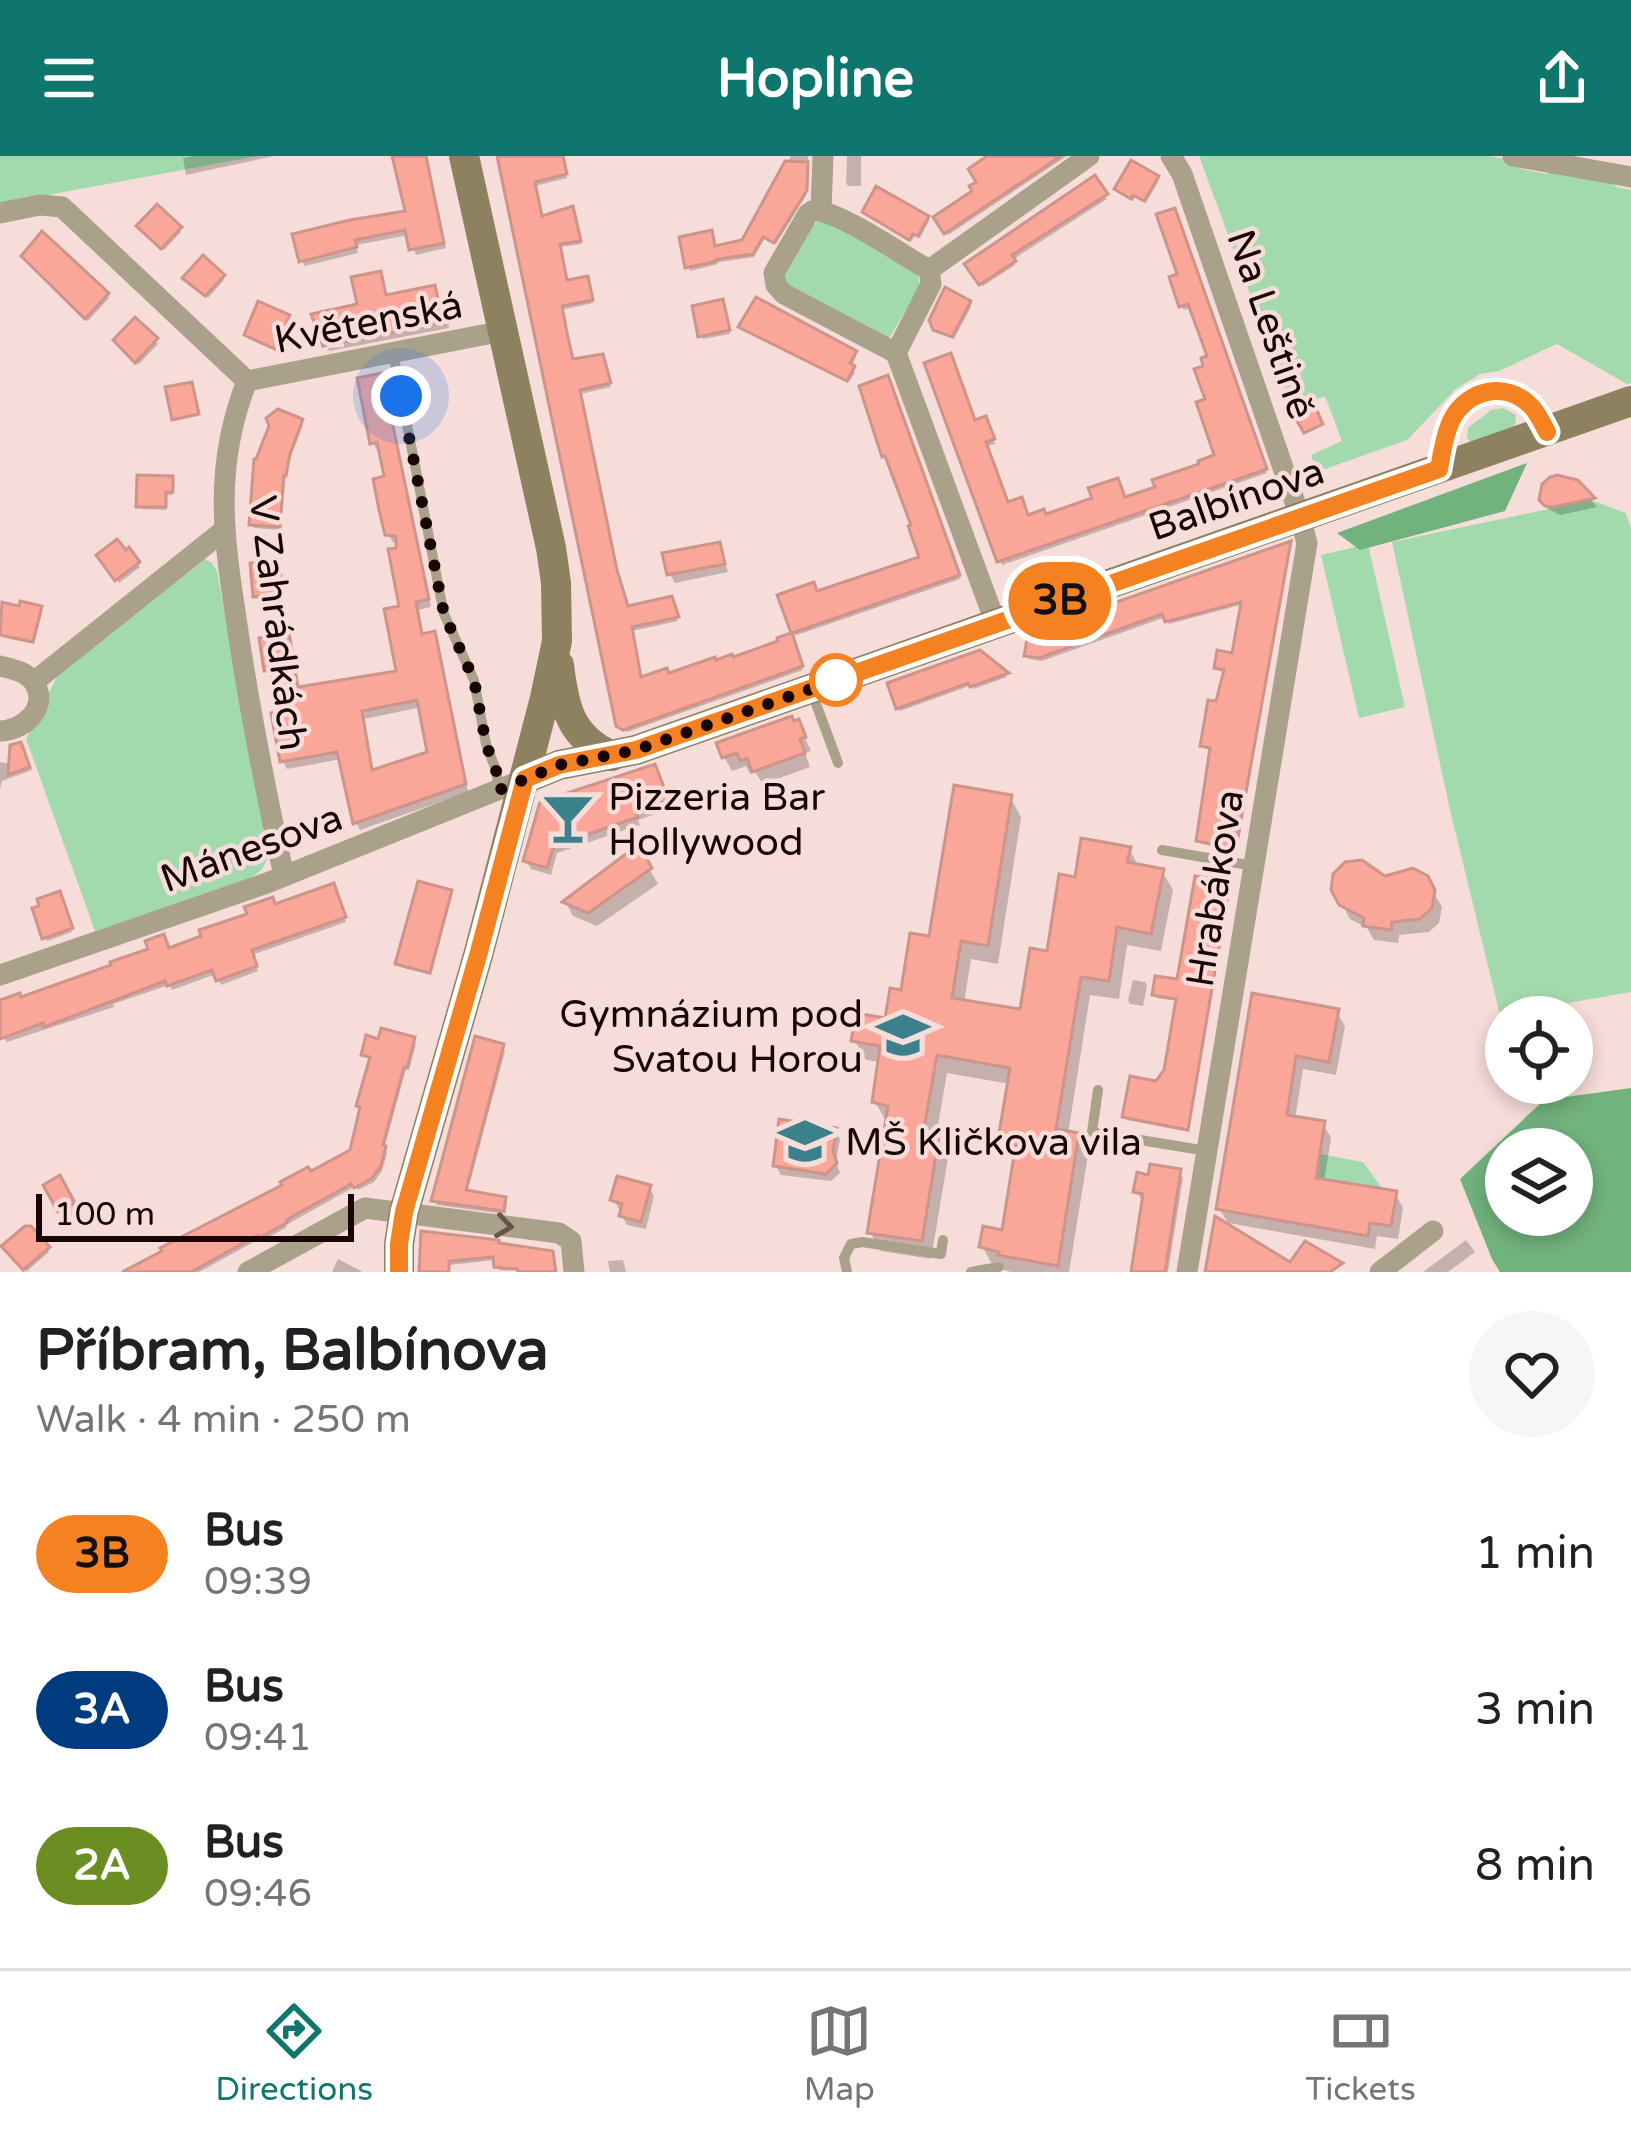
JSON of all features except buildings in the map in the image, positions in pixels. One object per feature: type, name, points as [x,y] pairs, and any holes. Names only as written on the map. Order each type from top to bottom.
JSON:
[{"type":"main road","points":[[464,156],[551,548],[562,689],[573,724],[584,740],[612,756]]},
{"type":"main road","name":"Balbínova","points":[[512,784],[559,765],[636,750],[1631,401]]},
{"type":"main road","points":[[399,1272],[404,1212],[479,952],[512,784],[556,641]]},
{"type":"street","points":[[821,210],[823,156]]},
{"type":"street","points":[[929,270],[1088,156]]},
{"type":"street","name":"Na Leštině","points":[[1171,156],[1182,173],[1300,517]]},
{"type":"street","points":[[1513,156],[1631,177]]},
{"type":"street","points":[[0,213],[40,205],[62,207],[247,381]]},
{"type":"street","points":[[929,270],[821,210],[808,214],[774,273],[784,294],[896,353],[996,624]]},
{"type":"street","points":[[896,353],[931,284],[929,270]]},
{"type":"street","name":"Květenská","points":[[247,381],[502,332]]},
{"type":"street","name":"V Zahrádkách","points":[[247,381],[229,445],[223,531],[257,746],[284,876]]},
{"type":"street","name":"Hrabákova","points":[[1187,1272],[1306,543],[1300,517]]},
{"type":"street","points":[[34,681],[223,531]]},
{"type":"street","points":[[0,666],[22,672],[34,681],[38,694],[26,725],[0,731]]},
{"type":"street","name":"Mánesova","points":[[0,975],[284,876],[512,784]]},
{"type":"street","points":[[248,1272],[365,1208],[559,1233],[571,1241],[574,1272]]},
{"type":"street","points":[[1380,1272],[1433,1231]]},
{"type":"lane","points":[[393,353],[444,614],[474,680],[496,770],[512,784]]},
{"type":"lane","points":[[1439,469],[1452,419],[1465,402],[1486,391],[1504,390],[1518,396],[1533,408],[1547,432]]},
{"type":"lane","points":[[811,689],[838,764]]},
{"type":"lane","points":[[1162,850],[1254,866]]},
{"type":"lane","points":[[1098,1090],[1092,1132],[1207,1150]]},
{"type":"lane","points":[[847,1272],[844,1258],[851,1244],[941,1254],[943,1240]]},
{"type":"lane","points":[[971,1272],[999,1267]]},
{"type":"green space","points":[[0,156],[258,156],[0,204]]},
{"type":"green space","points":[[1199,156],[1489,156],[1547,174],[1550,168],[1610,179],[1616,187],[1631,190],[1631,383],[1557,344],[1499,371],[1480,374],[1456,389],[1407,440],[1317,472],[1311,455],[1342,441],[1325,396],[1292,408]]},
{"type":"green space","points":[[819,220],[829,220],[917,273],[920,285],[889,339],[787,288],[784,276]]},
{"type":"green space","points":[[1503,408],[1516,415],[1515,426],[1471,442],[1467,438],[1468,428],[1491,410]]},
{"type":"green space","points":[[1527,463],[1505,511],[1360,550],[1337,533]]},
{"type":"green space","points":[[1591,500],[1626,513],[1631,529],[1631,992],[1593,999],[1495,996],[1392,542]]},
{"type":"green space","points":[[1368,544],[1405,707],[1359,718],[1321,555]]},
{"type":"green space","points":[[205,559],[217,571],[269,856],[250,879],[95,931],[26,739],[60,671]]},
{"type":"green space","points":[[1631,1088],[1631,1272],[1500,1272],[1460,1179],[1485,1155],[1485,1236],[1593,1236],[1593,1128],[1514,1128],[1540,1104],[1593,1104],[1593,1093]]},
{"type":"green space","points":[[1320,1154],[1363,1162],[1382,1188],[1316,1178]]},
{"type":"bus line","name":"3B","points":[[399,1272],[404,1212],[525,779],[559,765],[636,750],[1439,469],[1452,419],[1465,402],[1486,391],[1504,390],[1518,396],[1533,408],[1547,432]]},
{"type":"place","name":"Pizzeria Bar Hollywood","points":[[568,818]]},
{"type":"place","name":"Gymnázium pod Svatou Horou","points":[[903,1035]]},
{"type":"place","name":"MŠ Kličkova vila","points":[[805,1141]]},
{"type":"route","points":[[401,396],[444,614],[474,680],[499,790],[559,765],[636,750],[848,676],[836,680]]}]
